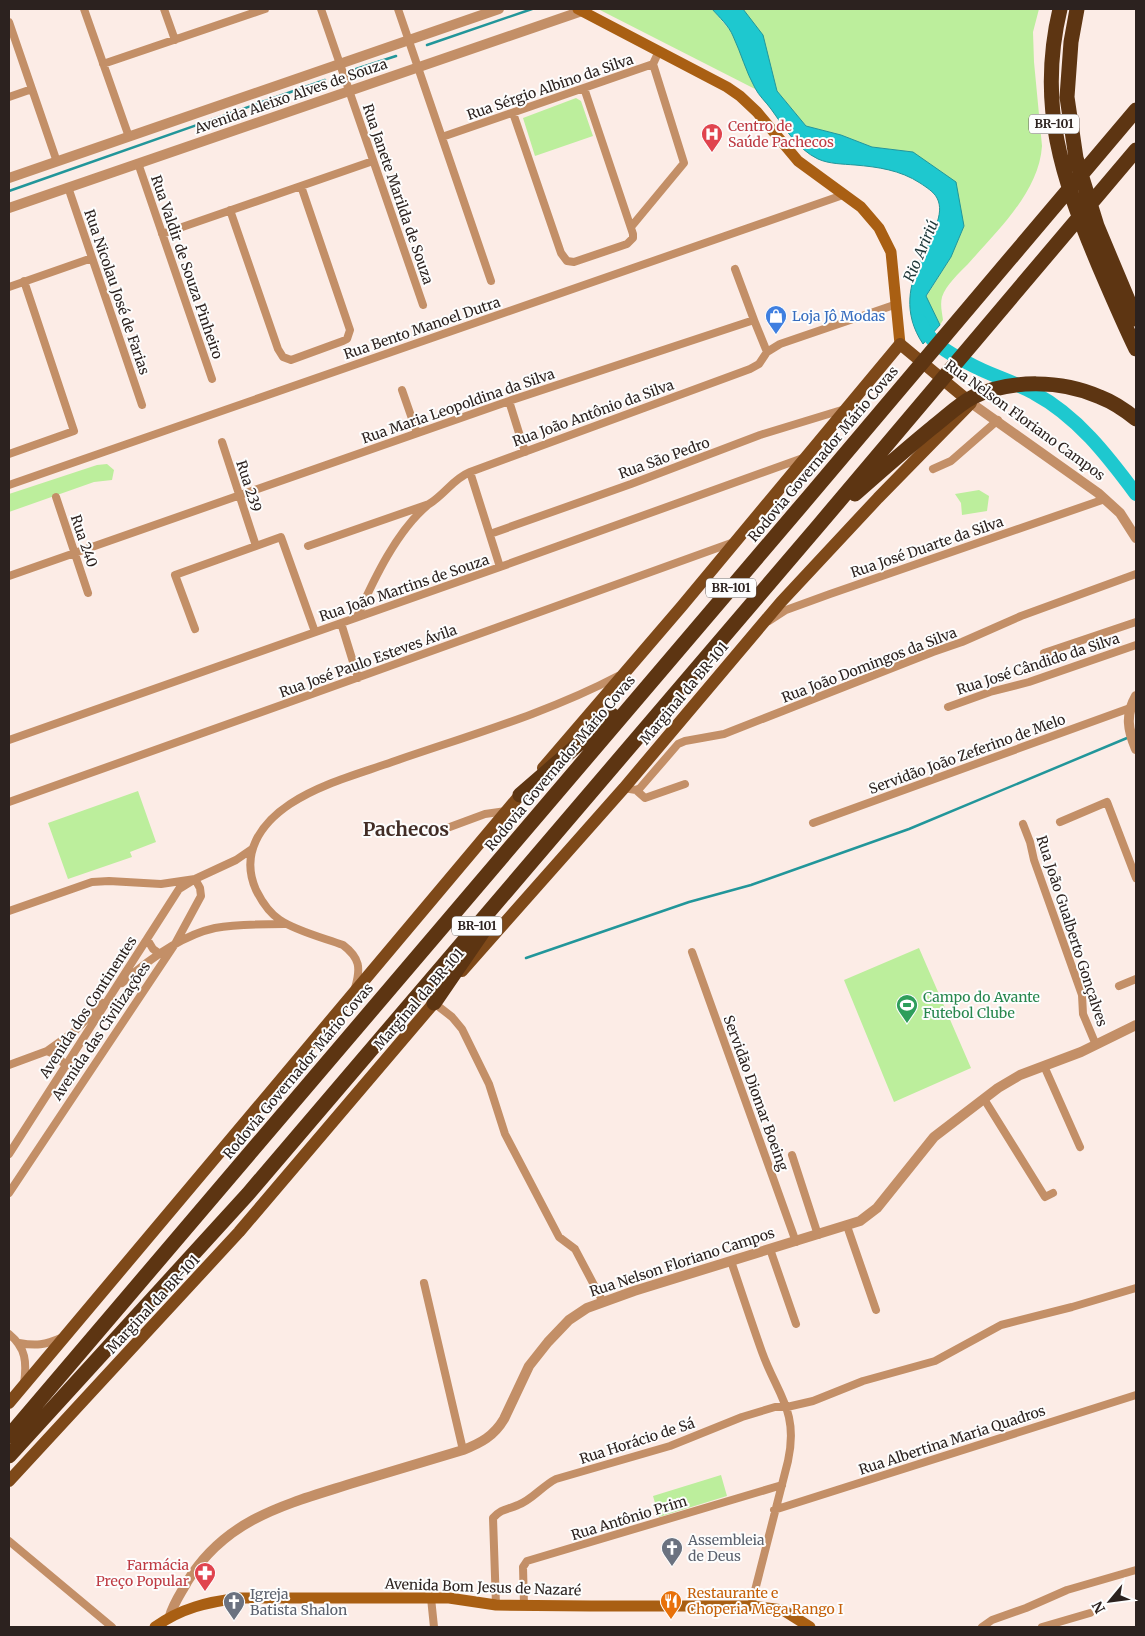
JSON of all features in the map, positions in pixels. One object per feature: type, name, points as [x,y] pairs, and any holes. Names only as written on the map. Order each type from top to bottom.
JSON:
[{"type":"highway","name":"BR-101","points":[[1060,9],[1054,40],[1051,80],[1053,121],[1062,166],[1086,235],[1136,349]]},
{"type":"highway","name":"BR-101","points":[[1077,9],[1071,42],[1066,97],[1076,158],[1097,226],[1136,319]]},
{"type":"highway","name":"Rodovia Governador Mário Covas","points":[[9,1436],[1136,110]]},
{"type":"highway","name":"BR-101","points":[[9,1456],[248,1194],[1136,150]]},
{"type":"highway","points":[[819,525],[951,412],[971,398],[986,392],[1021,385],[1048,384],[1074,388],[1100,396],[1136,418]]},
{"type":"highway","points":[[520,795],[649,683]]},
{"type":"highway","points":[[434,1003],[533,859]]},
{"type":"main road","points":[[9,1403],[900,344],[891,252],[885,238],[870,216],[861,207],[798,161],[757,112],[740,96],[714,80],[580,10]]},
{"type":"main road","name":"Rua Nelson Floriano Campos","points":[[900,344],[972,403]]},
{"type":"main road","name":"Marginal da BR-101","points":[[9,1481],[239,1232],[434,1003],[630,789],[761,626],[878,498],[972,403]]},
{"type":"main road","name":"Avenida Bom Jesus de Nazaré","points":[[155,1627],[170,1616],[189,1609],[216,1601],[239,1598],[449,1598],[496,1604],[524,1605],[751,1606],[783,1610],[810,1627]]},
{"type":"street","points":[[84,9],[129,137]]},
{"type":"street","points":[[164,9],[174,40]]},
{"type":"street","points":[[104,64],[174,40],[243,12],[265,9]]},
{"type":"street","name":"Rua Janete Marilda de Souza","points":[[321,9],[423,305]]},
{"type":"street","points":[[398,9],[491,281]]},
{"type":"street","name":"Avenida Aleixo Alves de Souza","points":[[9,178],[499,9]]},
{"type":"street","name":"Avenida Aleixo Alves de Souza","points":[[9,208],[580,10]]},
{"type":"street","points":[[9,22],[57,162]]},
{"type":"street","name":"Rua Sérgio Albino da Silva","points":[[442,138],[652,64],[659,51]]},
{"type":"street","points":[[631,227],[684,163],[652,64]]},
{"type":"street","points":[[514,113],[561,253],[567,261],[574,262],[627,244],[633,238],[631,227],[584,88]]},
{"type":"street","points":[[9,97],[32,89]]},
{"type":"street","points":[[162,234],[373,161]]},
{"type":"street","name":"Rua Valdir de Souza Pinheiro","points":[[138,163],[212,379]]},
{"type":"street","points":[[230,210],[278,349],[283,357],[291,360],[343,341],[349,334],[349,326],[301,186]]},
{"type":"street","name":"Rua Nicolau José de Farias","points":[[68,187],[142,405]]},
{"type":"street","name":"Rua Bento Manoel Dutra","points":[[9,485],[844,195]]},
{"type":"street","points":[[9,287],[92,258]]},
{"type":"street","points":[[735,269],[767,352],[780,344],[897,304]]},
{"type":"street","points":[[9,454],[74,431],[24,281]]},
{"type":"street","name":"Rua Maria Leopoldina da Silva","points":[[9,576],[508,401],[754,320]]},
{"type":"street","name":"Rua João Antônio da Silva","points":[[357,617],[384,563],[413,519],[442,495],[455,480],[470,472],[750,369],[759,364],[767,352]]},
{"type":"street","points":[[402,390],[417,433]]},
{"type":"street","points":[[508,401],[525,452]]},
{"type":"street","name":"Rua Nelson Floriano Campos","points":[[972,403],[1088,485],[1120,513],[1136,538]]},
{"type":"street","name":"Rua São Pedro","points":[[490,534],[631,484],[760,435],[847,408]]},
{"type":"street","points":[[933,469],[951,461],[998,420]]},
{"type":"street","name":"Rua 239","points":[[222,442],[256,546]]},
{"type":"street","name":"Rua João Martins de Souza","points":[[9,740],[806,457]]},
{"type":"street","points":[[470,472],[500,567]]},
{"type":"street","name":"Rua 240","points":[[56,498],[88,592]]},
{"type":"street","name":"Rua José Duarte da Silva","points":[[761,626],[786,610],[1105,499]]},
{"type":"street","points":[[308,546],[429,504]]},
{"type":"street","points":[[195,629],[176,575],[281,538],[315,632]]},
{"type":"street","name":"Rua José Paulo Esteves Ávila","points":[[9,802],[736,541]]},
{"type":"street","name":"Rua João Domingos da Silva","points":[[630,789],[640,788],[678,744],[685,741],[724,734],[926,654],[962,642],[1021,616],[1136,574]]},
{"type":"street","points":[[1044,653],[1136,622]]},
{"type":"street","points":[[340,623],[358,678]]},
{"type":"street","name":"Rua José Cândido da Silva","points":[[948,707],[990,692],[1030,682],[1136,645]]},
{"type":"street","points":[[251,873],[250,859],[252,849],[268,823],[291,804],[310,793],[576,698],[625,673]]},
{"type":"street","points":[[1136,696],[1128,714],[1129,729],[1136,749]]},
{"type":"street","name":"Servidão João Zeferino de Melo","points":[[813,823],[1130,708]]},
{"type":"street","points":[[630,789],[646,798],[685,784]]},
{"type":"street","points":[[1060,822],[1107,802],[1136,878]]},
{"type":"street","points":[[439,832],[485,814],[506,811]]},
{"type":"street","name":"Rua João Gualberto Gonçalves","points":[[1023,824],[1082,995],[1083,1014],[1096,1045]]},
{"type":"street","points":[[9,911],[92,882],[161,884],[195,880],[236,860],[252,849]]},
{"type":"street","points":[[236,860],[246,864],[259,897],[272,914],[287,924],[343,945],[350,951],[359,967],[359,976],[354,994]]},
{"type":"street","name":"Avenida dos Continentes","points":[[9,1154],[179,890],[195,880]]},
{"type":"street","name":"Avenida das Civilizações","points":[[9,1193],[174,944],[201,896],[200,888],[195,880]]},
{"type":"street","points":[[263,924],[266,919],[267,907]]},
{"type":"street","points":[[9,1066],[47,1051],[75,1030],[114,990],[174,944],[214,928],[287,924]]},
{"type":"street","points":[[147,939],[153,950],[160,954]]},
{"type":"street","name":"Servidão Diomar Boeing","points":[[692,952],[796,1242]]},
{"type":"street","points":[[1119,986],[1136,979]]},
{"type":"street","points":[[434,1003],[452,1017],[462,1029],[489,1084],[501,1123],[510,1143],[559,1237],[575,1249],[603,1302]]},
{"type":"street","name":"Rua Nelson Floriano Campos","points":[[170,1616],[172,1608],[197,1566],[219,1542],[257,1516],[288,1503],[463,1450],[486,1439],[500,1427],[524,1374],[548,1342],[577,1314],[603,1302],[731,1260],[796,1242],[860,1221],[872,1213],[934,1137],[984,1099],[1015,1077],[1096,1045],[1136,1025]]},
{"type":"street","points":[[47,1051],[56,1055],[66,1066]]},
{"type":"street","points":[[1044,1066],[1080,1147]]},
{"type":"street","points":[[984,1099],[1045,1197],[1053,1194]]},
{"type":"street","points":[[792,1155],[818,1235]]},
{"type":"street","points":[[847,1226],[876,1310]]},
{"type":"street","points":[[770,1249],[796,1324]]},
{"type":"street","points":[[731,1260],[763,1354],[787,1407],[791,1442],[751,1606]]},
{"type":"street","points":[[424,1283],[463,1450]]},
{"type":"street","name":"Rua Horácio de Sá","points":[[496,1604],[493,1518],[499,1511],[524,1503],[556,1480],[670,1446],[750,1414],[775,1407],[787,1407],[813,1402],[863,1381],[935,1360],[1001,1325],[1136,1288]]},
{"type":"street","points":[[9,1334],[19,1343],[25,1362],[23,1386]]},
{"type":"street","points":[[19,1343],[31,1345],[45,1344],[65,1337]]},
{"type":"street","name":"Rua Albertina Maria Quadros","points":[[774,1510],[1136,1395]]},
{"type":"street","name":"Rua Antônio Prim","points":[[524,1605],[523,1567],[527,1561],[782,1485]]},
{"type":"street","points":[[9,1541],[112,1627]]},
{"type":"street","points":[[982,1627],[992,1620],[1067,1590],[1136,1570]]},
{"type":"street","points":[[184,1587],[189,1609]]},
{"type":"street","points":[[431,1598],[434,1627]]},
{"type":"street","points":[[1042,1627],[1090,1613]]},
{"type":"green space","points":[[598,9],[712,9],[733,34],[755,89]]},
{"type":"green space","points":[[743,9],[1039,9],[1033,32],[1042,146],[1039,163],[1025,195],[1015,210],[946,288],[941,300],[943,320],[940,325],[926,297],[951,257],[964,226],[913,152],[872,147],[841,135],[806,126],[777,91],[763,36]]},
{"type":"green space","points":[[576,98],[581,101],[593,136],[535,156],[523,118]]},
{"type":"green space","points":[[107,464],[114,470],[112,480],[94,482],[9,512],[9,494],[97,465]]},
{"type":"green space","points":[[979,490],[989,496],[987,511],[962,515],[961,503],[955,494]]},
{"type":"green space","points":[[138,791],[156,842],[130,852],[132,857],[68,879],[48,823]]},
{"type":"green space","name":"Campo do Avante Futebol Clube","points":[[919,948],[971,1068],[894,1102],[844,980]]},
{"type":"green space","points":[[721,1475],[727,1496],[659,1517],[653,1496]]},
{"type":"water","points":[[712,9],[743,9],[763,35],[777,91],[806,126],[841,135],[872,147],[913,152],[956,182],[964,226],[951,257],[926,296],[940,325],[923,344],[912,321],[910,299],[913,279],[940,211],[936,196],[920,183],[897,172],[827,162],[810,155],[804,150],[757,91],[731,32]]},
{"type":"waterway","points":[[427,45],[532,9]]},
{"type":"waterway","points":[[356,69],[396,56]]},
{"type":"waterway","points":[[9,191],[325,80]]},
{"type":"waterway","name":"Rio Aririú","points":[[920,321],[928,335],[947,351],[976,367],[1026,389],[1050,402],[1064,413],[1102,451],[1136,494]]},
{"type":"waterway","points":[[526,958],[689,902],[751,885],[909,829],[1127,738]]},
{"type":"place","name":"Centro de Saúde Pachecos","points":[[712,153]]},
{"type":"place","name":"Loja Jô Modas","points":[[776,335]]},
{"type":"place","name":"Campo do Avante Futebol Clube","points":[[907,1024]]},
{"type":"place","name":"Assembleia de Deus","points":[[672,1567]]},
{"type":"place","name":"Farmácia Preço Popular","points":[[205,1592]]},
{"type":"place","name":"Restaurante e Choperia Mega Rango I","points":[[671,1620]]},
{"type":"place","name":"Igreja Batista Shalon","points":[[234,1621]]},
{"type":"district","name":"Pachecos","points":[[406,829]]}]
